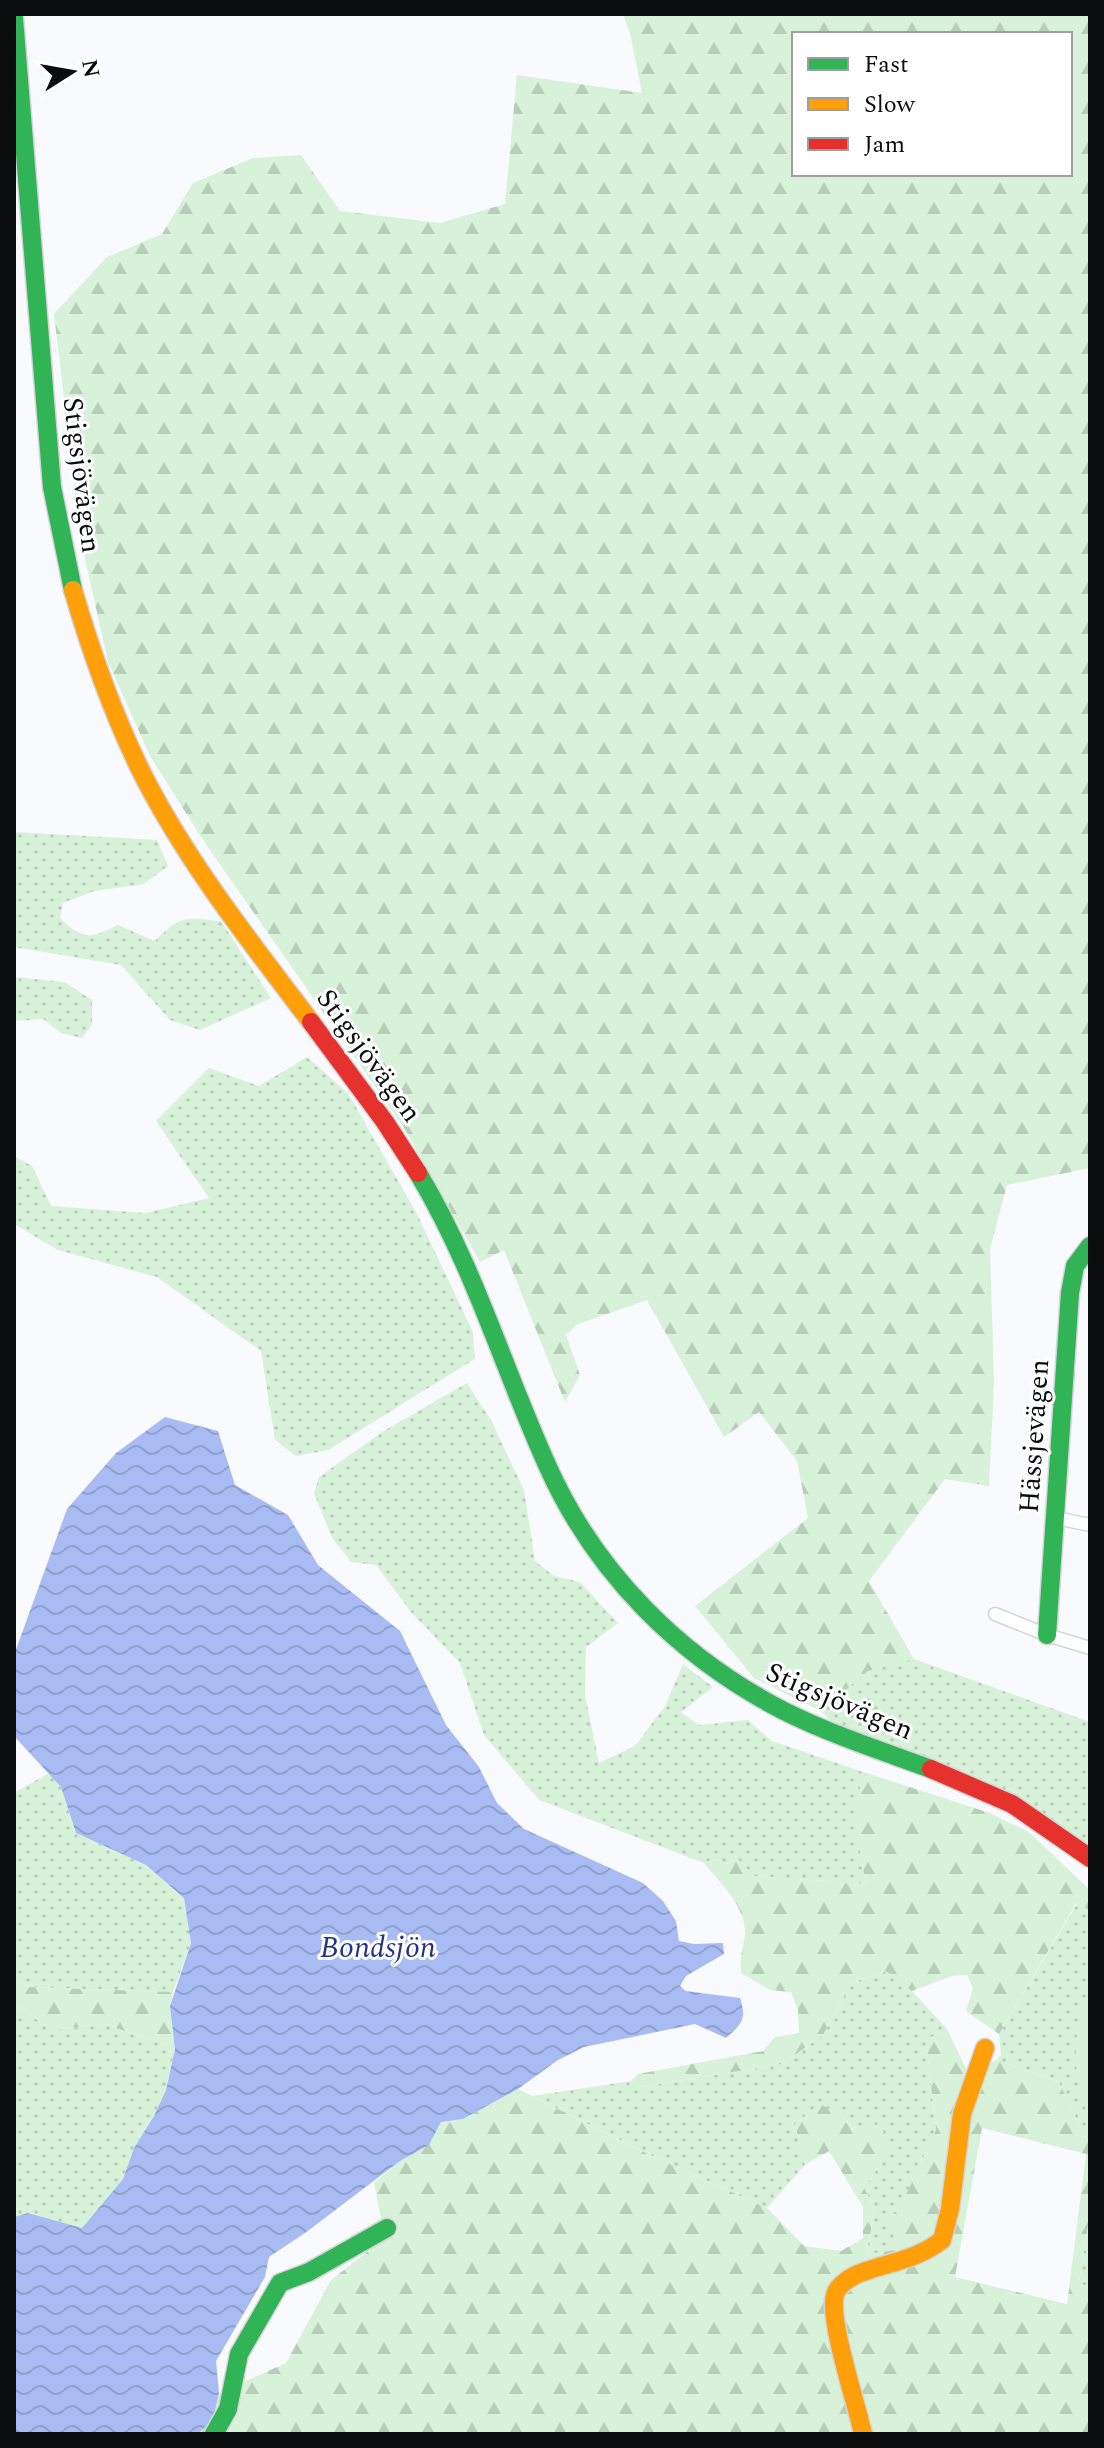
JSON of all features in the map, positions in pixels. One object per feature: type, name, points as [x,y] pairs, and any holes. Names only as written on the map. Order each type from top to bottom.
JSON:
[{"type":"main road","name":"Stigsjövägen","points":[[14,18],[16,75],[52,487],[75,601],[106,695],[142,775],[196,865],[360,1084],[429,1191],[467,1265],[549,1471],[572,1515],[594,1549],[644,1609],[703,1662],[738,1686],[825,1730],[942,1773],[1004,1800],[1064,1837],[1090,1858]]},
{"type":"main road","name":"Hässjevägen","points":[[1047,1635],[1072,1277],[1078,1260],[1090,1246]]},
{"type":"main road","points":[[863,2434],[838,2330],[835,2296],[851,2277],[911,2261],[942,2240],[952,2199],[962,2115],[973,2074],[985,2048]]},
{"type":"main road","points":[[214,2434],[228,2409],[239,2354],[280,2283],[309,2272],[387,2228]]},
{"type":"street","points":[[1056,1518],[1090,1525]]},
{"type":"street","points":[[995,1614],[1090,1648]]},
{"type":"green space","points":[[623,14],[1090,14],[1090,1168],[1007,1185],[990,1249],[994,1382],[989,1486],[945,1479],[869,1581],[914,1659],[868,1671],[821,1711],[754,1678],[695,1606],[808,1518],[797,1461],[759,1412],[724,1437],[647,1300],[578,1324],[566,1335],[580,1375],[565,1402],[504,1250],[480,1262],[404,1128],[203,840],[150,756],[108,662],[81,541],[54,314],[107,257],[162,234],[193,183],[253,158],[301,155],[340,211],[440,223],[505,204],[517,75],[642,93]]},
{"type":"green space","points":[[14,832],[157,840],[168,866],[144,884],[94,891],[63,903],[60,918],[81,934],[93,935],[118,925],[155,941],[171,926],[184,920],[221,921],[271,998],[200,1030],[170,1020],[121,965],[14,947]]},
{"type":"green space","points":[[14,977],[64,982],[92,1000],[92,1025],[82,1038],[61,1033],[43,1019],[14,1021]]},
{"type":"green space","points":[[307,1057],[348,1093],[417,1214],[473,1332],[475,1359],[328,1450],[296,1456],[275,1440],[261,1351],[157,1277],[58,1250],[14,1224],[14,1156],[32,1166],[51,1206],[145,1213],[209,1198],[156,1121],[209,1068],[259,1086]]},
{"type":"green space","points":[[467,1383],[492,1422],[524,1490],[535,1561],[554,1576],[580,1582],[618,1623],[586,1647],[585,1695],[599,1763],[635,1746],[665,1706],[683,1664],[713,1687],[681,1712],[699,1725],[748,1720],[772,1741],[863,1772],[858,1828],[866,1884],[753,1876],[733,1855],[728,1864],[714,1859],[704,1863],[539,1800],[484,1735],[460,1663],[411,1612],[376,1565],[351,1562],[332,1538],[314,1493],[319,1477],[382,1432]]},
{"type":"green space","points":[[914,1659],[1090,1722],[1090,1846],[1036,1810],[836,1727],[821,1711],[868,1670]]},
{"type":"green space","points":[[863,1772],[990,1813],[1029,1832],[1090,1890],[1090,1911],[1077,1902],[999,2034],[966,2011],[973,1988],[967,1975],[952,1976],[912,1991],[886,1971],[851,1983],[823,2035],[782,2064],[641,2087],[631,2081],[638,2074],[763,2051],[775,2037],[799,2033],[798,2010],[791,1992],[770,1990],[741,1973],[745,1935],[742,1915],[704,1863],[714,1859],[728,1864],[733,1854],[754,1876],[866,1884],[856,1829]]},
{"type":"green space","points":[[49,1773],[61,1787],[76,1833],[146,1865],[184,1898],[191,1943],[173,1992],[28,1987],[14,1980],[14,1793]]},
{"type":"green space","points":[[1078,1902],[1090,1911],[1090,2147],[1059,2082],[996,2060],[1001,2055],[999,2034]]},
{"type":"green space","points":[[887,1971],[912,1991],[947,2029],[926,2040],[936,2130],[902,2203],[890,2219],[897,2250],[866,2255],[875,2210],[864,2187],[881,2164],[841,2114],[795,2124],[805,2165],[767,2208],[646,2153],[532,2096],[631,2081],[641,2087],[782,2064],[823,2035],[851,1983]]},
{"type":"green space","points":[[14,1980],[28,1987],[173,1992],[170,2006],[175,2049],[105,2024],[52,2030],[14,2004]]},
{"type":"green space","points":[[1090,1989],[1090,2120],[1079,2088],[1076,2054],[1079,2021]]},
{"type":"green space","points":[[14,2004],[52,2030],[105,2024],[175,2049],[166,2090],[134,2148],[123,2179],[82,2228],[28,2213],[14,2217]]},
{"type":"green space","points":[[947,2029],[970,2077],[996,2060],[1059,2082],[1090,2147],[1090,2214],[1079,2282],[1090,2288],[1090,2434],[198,2434],[213,2419],[219,2393],[286,2363],[331,2280],[385,2238],[374,2183],[400,2161],[429,2145],[441,2122],[463,2119],[518,2089],[646,2153],[767,2208],[804,2246],[841,2251],[863,2238],[863,2207],[829,2151],[805,2165],[795,2124],[819,2104],[841,2114],[853,2130],[880,2124],[889,2145],[881,2164],[864,2187],[875,2210],[866,2254],[897,2250],[889,2219],[902,2203],[936,2130],[926,2040]],"holes":[[[982,2128],[1086,2154],[1067,2304],[955,2277]]]},
{"type":"green space","points":[[1090,2214],[1090,2288],[1079,2283]]},
{"type":"water","name":"Bondsjön","points":[[165,1417],[218,1431],[235,1485],[288,1515],[318,1565],[400,1631],[446,1725],[479,1767],[497,1803],[524,1829],[643,1883],[663,1901],[676,1921],[679,1941],[723,1943],[724,1954],[686,1976],[680,1986],[686,1991],[740,1998],[743,2016],[726,2038],[695,2024],[584,2047],[463,2119],[441,2122],[429,2145],[400,2161],[269,2257],[265,2277],[216,2361],[219,2393],[213,2419],[198,2434],[14,2434],[14,2217],[28,2213],[82,2228],[123,2179],[134,2148],[166,2090],[175,2049],[170,2006],[191,1943],[184,1898],[146,1865],[76,1833],[61,1787],[14,1736],[14,1655],[67,1509],[116,1453]]},
{"type":"traffic: fast","points":[[14,18],[52,487],[73,590]]},
{"type":"traffic: fast","points":[[418,1173],[456,1245],[548,1467],[591,1543],[617,1577],[677,1639],[746,1690],[820,1728],[931,1769]]},
{"type":"traffic: fast","points":[[1047,1635],[1070,1293],[1075,1266],[1090,1246]]},
{"type":"traffic: fast","points":[[214,2434],[228,2409],[239,2354],[280,2283],[309,2272],[387,2228]]},
{"type":"traffic: slow","points":[[73,590],[114,710],[145,779],[182,843],[223,904],[311,1022]]},
{"type":"traffic: slow","points":[[863,2434],[839,2342],[835,2295],[842,2284],[854,2276],[914,2256],[942,2240],[950,2209],[962,2114],[985,2048]]},
{"type":"traffic: jam","points":[[311,1022],[385,1122],[418,1173]]},
{"type":"traffic: jam","points":[[931,1769],[1012,1804],[1090,1858]]}]
